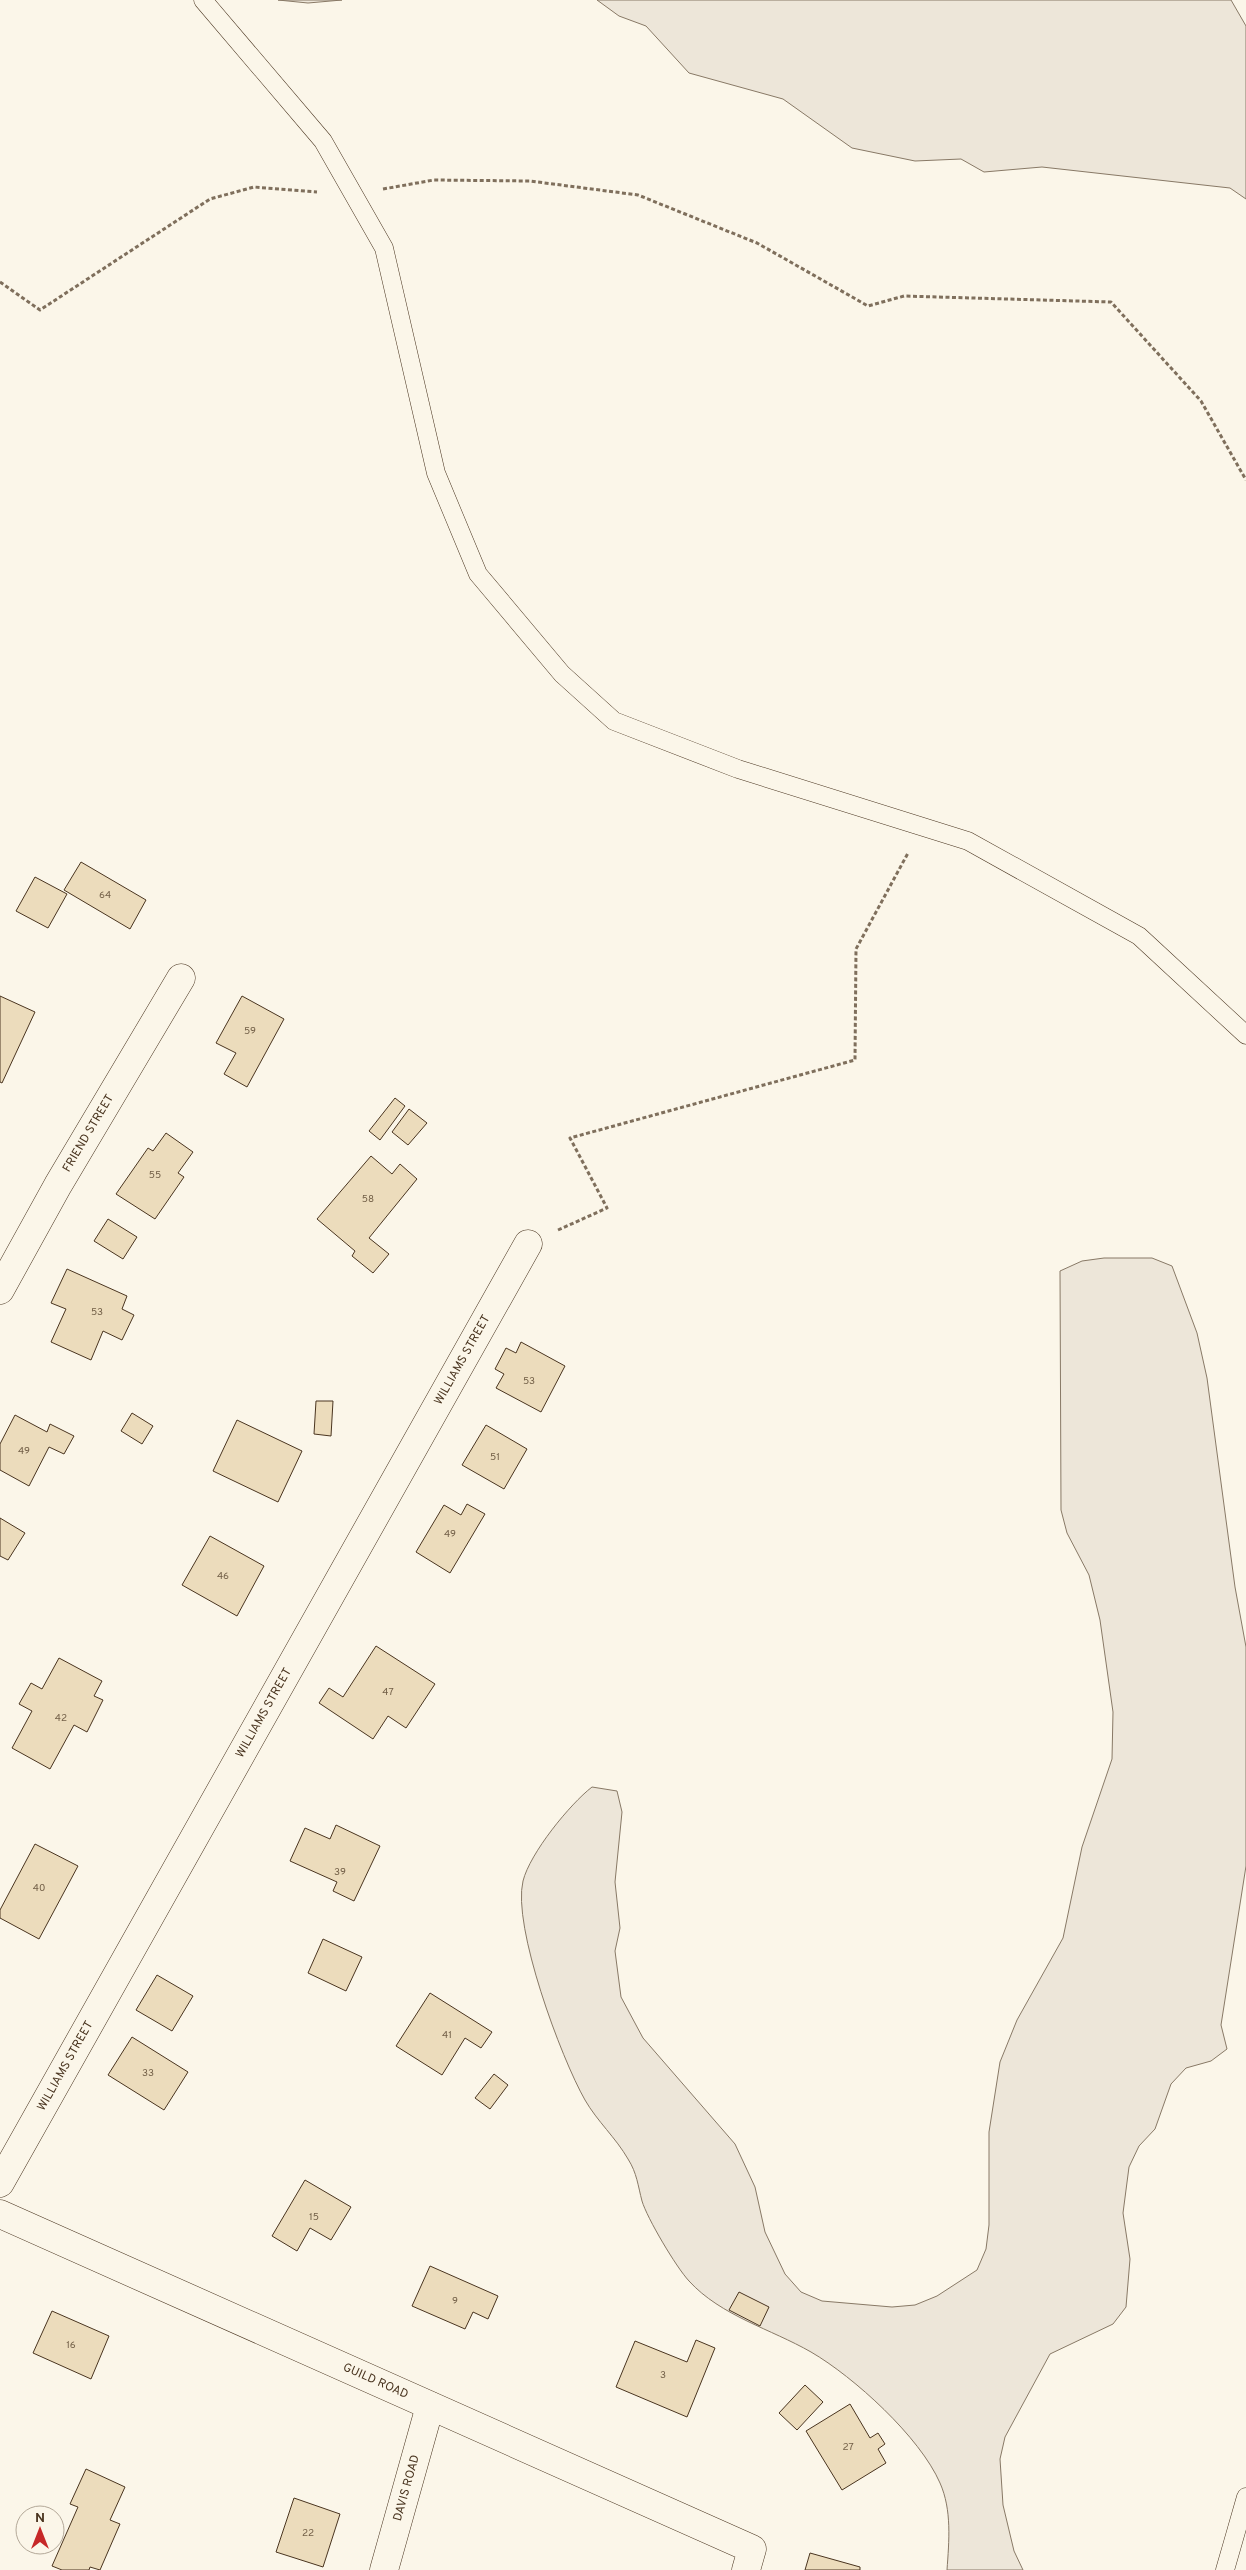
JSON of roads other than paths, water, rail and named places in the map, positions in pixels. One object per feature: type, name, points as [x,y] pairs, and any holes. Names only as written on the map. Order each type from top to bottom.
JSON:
[{"type":"street","name":"FRIEND STREET","points":[[0,1290],[58,1185],[180,978]]},
{"type":"street","name":"WILLIAMS STREET","points":[[0,2183],[528,1244]]},
{"type":"street","name":"GUILD ROAD","points":[[0,2214],[430,2406],[749,2559]]},
{"type":"street","name":"DAVIS ROAD","points":[[384,2570],[430,2406]]},
{"type":"lane","points":[[203,0],[323,141],[384,248],[436,474],[478,574],[562,674],[614,722],[738,769],[968,841],[1139,936],[1246,1035]]},
{"type":"lane","points":[[1225,2570],[1246,2497]]}]
